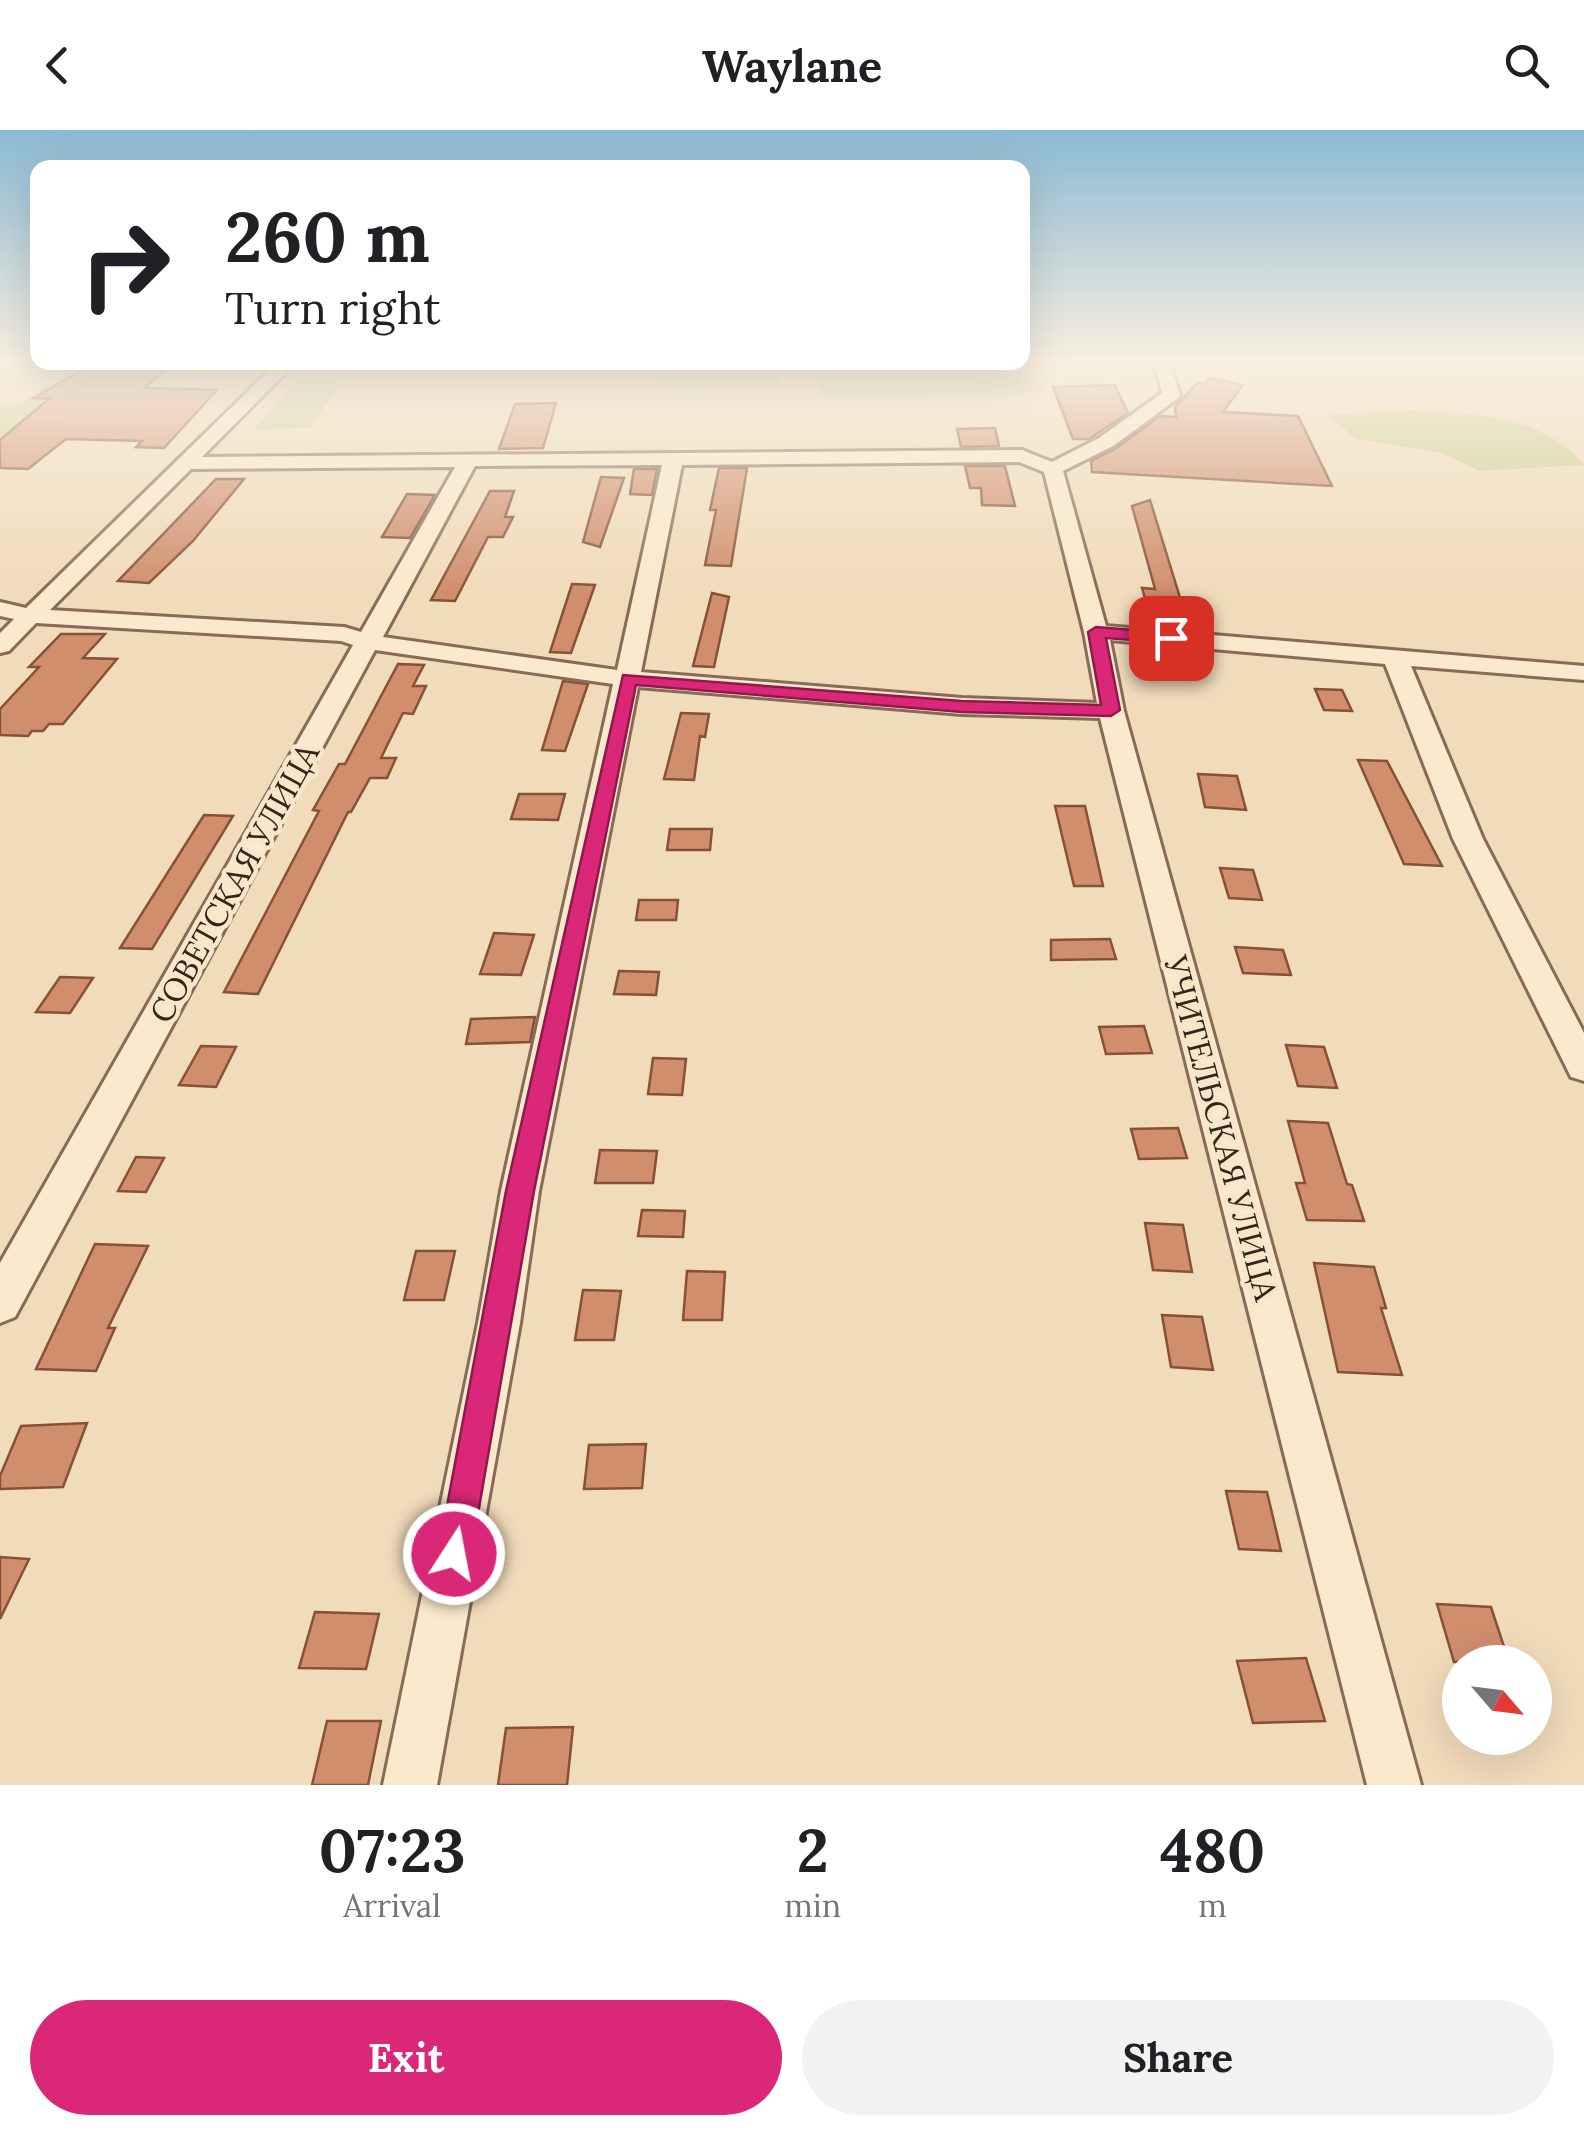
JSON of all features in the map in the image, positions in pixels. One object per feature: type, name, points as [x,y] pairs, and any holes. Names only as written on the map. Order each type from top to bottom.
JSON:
[{"type":"street","points":[[0,646],[212,439]]},
{"type":"street","points":[[188,463],[468,464],[524,459],[1022,456],[1053,469],[1108,439]]},
{"type":"street","points":[[410,1785],[520,1191],[673,459]]},
{"type":"street","name":"СОВЕТСКАЯ УЛИЦА","points":[[0,1303],[468,464]]},
{"type":"street","name":"УЧИТЕЛЬСКАЯ УЛИЦА","points":[[1053,469],[1096,632],[1111,710],[1394,1785]]},
{"type":"street","points":[[0,608],[31,616],[344,634],[368,642],[629,679],[962,706],[1111,710]]},
{"type":"street","points":[[1096,632],[1584,673]]},
{"type":"street","points":[[1395,657],[1468,839],[1584,1067]]},
{"type":"green space","points":[[1357,439],[1553,439],[1584,465],[1480,471],[1442,453]]},
{"type":"building","points":[[66,439],[28,469],[0,468],[0,440]]},
{"type":"building","points":[[75,439],[172,439],[164,448],[136,447],[142,441]]},
{"type":"building","points":[[502,439],[546,439],[543,448],[499,449]]},
{"type":"building","points":[[959,439],[997,439],[999,446],[961,447]]},
{"type":"building","points":[[1128,439],[1309,439],[1332,486],[1092,472],[1091,461]]},
{"type":"building","points":[[965,466],[1005,466],[1015,506],[982,505],[981,488],[970,488]]},
{"type":"building","points":[[719,468],[747,468],[731,566],[705,565],[716,510],[710,510]]},
{"type":"building","points":[[634,469],[657,469],[652,495],[630,494]]},
{"type":"building","points":[[601,477],[624,478],[600,547],[583,542]]},
{"type":"building","points":[[216,479],[244,479],[193,541],[149,583],[118,581]]},
{"type":"building","points":[[490,491],[514,491],[505,517],[513,517],[503,537],[488,537],[455,601],[431,600]]},
{"type":"building","points":[[407,494],[435,495],[410,538],[382,537]]},
{"type":"building","points":[[1150,500],[1185,614],[1149,612],[1142,588],[1155,589],[1132,506]]},
{"type":"building","points":[[572,584],[595,585],[571,653],[550,652]]},
{"type":"building","points":[[712,593],[729,597],[714,667],[693,666]]},
{"type":"building","points":[[61,634],[105,634],[83,658],[117,659],[63,724],[49,724],[43,731],[32,731],[28,736],[0,735],[0,709],[39,667],[29,667]]},
{"type":"building","points":[[398,664],[424,665],[413,686],[426,686],[413,714],[403,713],[381,758],[396,758],[387,778],[370,778],[348,812],[258,994],[224,992],[319,811],[313,810],[339,764],[345,764]]},
{"type":"building","points":[[563,681],[588,684],[565,751],[542,750]]},
{"type":"building","points":[[1315,689],[1342,690],[1352,711],[1324,710]]},
{"type":"building","points":[[681,713],[709,714],[705,737],[700,736],[694,780],[664,779]]},
{"type":"building","points":[[1358,760],[1387,761],[1442,866],[1404,864]]},
{"type":"building","points":[[1198,774],[1237,776],[1246,810],[1205,807]]},
{"type":"building","points":[[519,794],[565,794],[558,820],[511,819]]},
{"type":"building","points":[[1055,806],[1085,806],[1103,886],[1074,886]]},
{"type":"building","points":[[204,815],[233,816],[152,949],[120,948]]},
{"type":"building","points":[[670,829],[712,829],[710,850],[667,850]]},
{"type":"building","points":[[1220,868],[1253,870],[1262,900],[1229,898]]},
{"type":"building","points":[[639,900],[678,900],[676,920],[636,920]]},
{"type":"building","points":[[494,933],[534,935],[521,975],[480,974]]},
{"type":"building","points":[[1110,939],[1116,959],[1051,960],[1051,940]]},
{"type":"building","points":[[1235,947],[1283,950],[1291,975],[1243,973]]},
{"type":"building","points":[[619,971],[659,972],[656,995],[614,994]]},
{"type":"building","points":[[60,977],[93,978],[70,1013],[36,1012]]},
{"type":"building","points":[[535,1017],[530,1042],[466,1044],[471,1019]]},
{"type":"building","points":[[1144,1026],[1152,1053],[1106,1054],[1099,1027]]},
{"type":"building","points":[[1286,1045],[1324,1047],[1337,1088],[1298,1086]]},
{"type":"building","points":[[201,1046],[236,1047],[216,1087],[179,1085]]},
{"type":"building","points":[[653,1058],[686,1059],[682,1095],[648,1094]]},
{"type":"building","points":[[1288,1121],[1328,1123],[1347,1184],[1352,1185],[1364,1221],[1307,1220],[1296,1183],[1305,1183]]},
{"type":"building","points":[[1178,1128],[1187,1158],[1139,1159],[1131,1129]]},
{"type":"building","points":[[600,1150],[657,1151],[653,1183],[595,1183]]},
{"type":"building","points":[[136,1157],[164,1158],[146,1192],[118,1191]]},
{"type":"building","points":[[642,1210],[685,1211],[683,1237],[638,1236]]},
{"type":"building","points":[[1145,1223],[1183,1225],[1192,1272],[1153,1270]]},
{"type":"building","points":[[95,1244],[148,1246],[108,1328],[115,1328],[96,1371],[36,1369]]},
{"type":"building","points":[[416,1251],[455,1251],[444,1300],[404,1300]]},
{"type":"building","points":[[1314,1263],[1374,1267],[1386,1308],[1381,1308],[1402,1375],[1338,1372]]},
{"type":"building","points":[[687,1271],[725,1272],[722,1320],[683,1320]]},
{"type":"building","points":[[583,1290],[621,1291],[614,1340],[575,1340]]},
{"type":"building","points":[[1162,1315],[1202,1317],[1213,1370],[1171,1367]]},
{"type":"building","points":[[87,1423],[63,1487],[0,1489],[0,1476],[21,1426]]},
{"type":"building","points":[[646,1444],[642,1488],[584,1489],[589,1445]]},
{"type":"building","points":[[1226,1491],[1267,1492],[1281,1551],[1239,1549]]},
{"type":"building","points":[[0,1557],[29,1559],[0,1619]]},
{"type":"building","points":[[1437,1604],[1491,1607],[1503,1645],[1449,1645]]},
{"type":"building","points":[[315,1612],[379,1614],[366,1669],[299,1668]]},
{"type":"building","points":[[1306,1658],[1325,1721],[1253,1723],[1237,1661]]},
{"type":"building","points":[[327,1721],[381,1721],[368,1785],[312,1785]]},
{"type":"building","points":[[573,1727],[567,1785],[498,1785],[506,1728]]},
{"type":"route","points":[[454,1554],[520,1191],[629,679],[962,706],[1111,710],[1096,632],[1171,638]]}]
